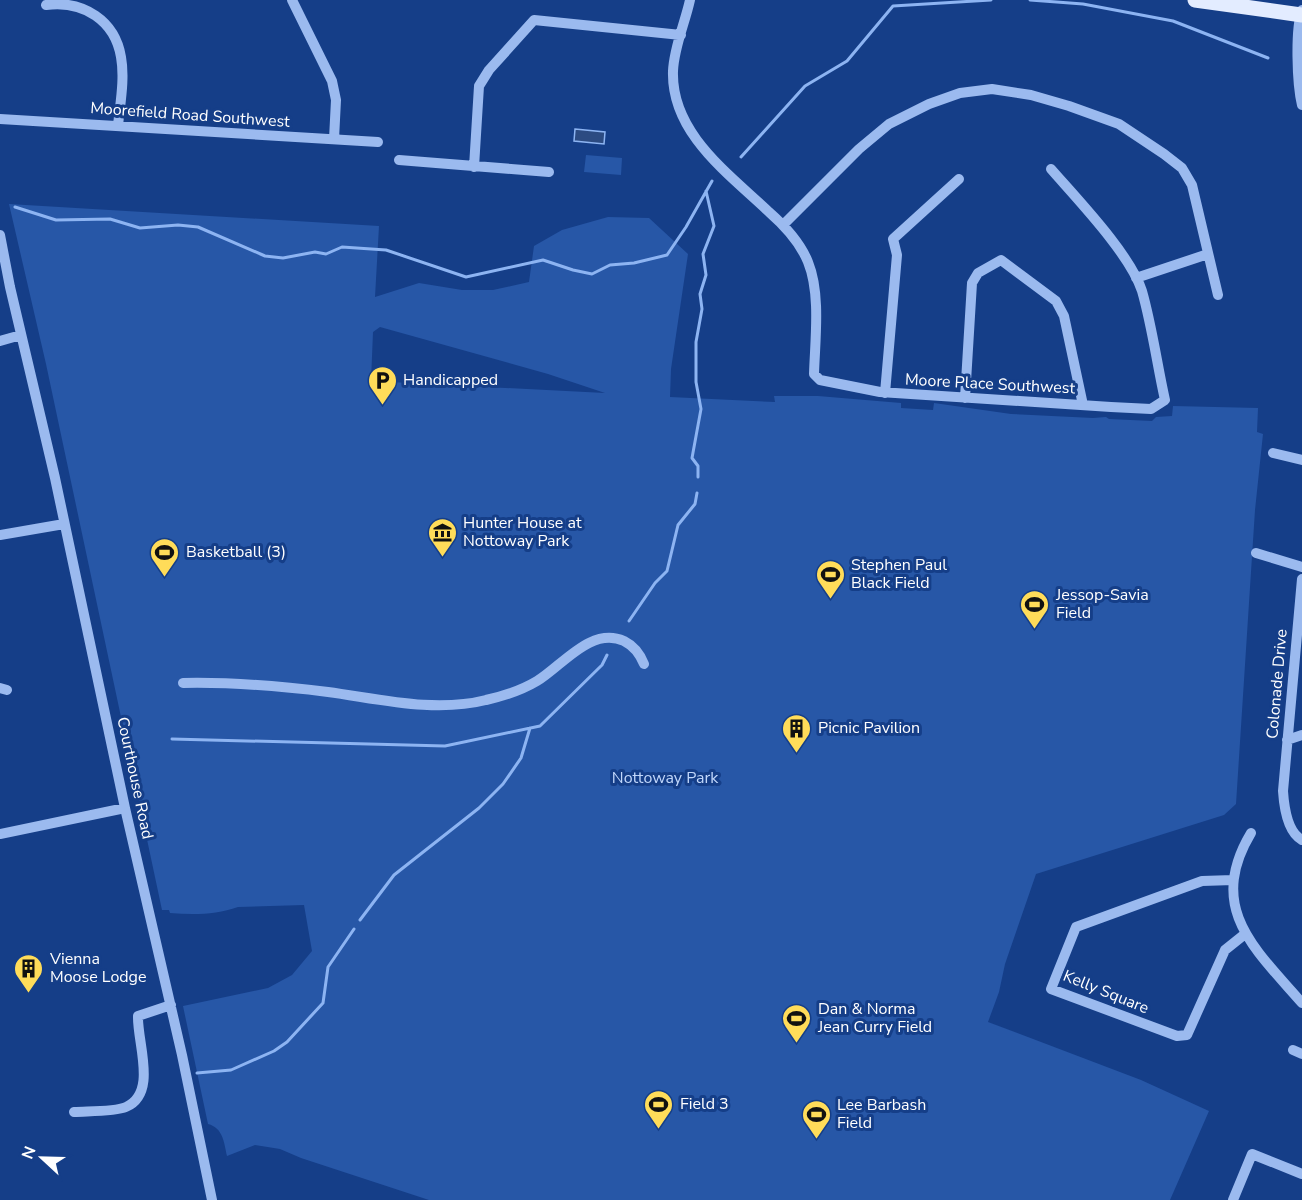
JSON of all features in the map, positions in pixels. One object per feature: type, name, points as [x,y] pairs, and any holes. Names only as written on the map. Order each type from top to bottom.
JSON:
[{"type":"main road","points":[[1195,0],[1301,13]]},
{"type":"street","points":[[46,6],[64,0],[84,4],[103,19],[112,31],[118,43],[122,68],[118,126]]},
{"type":"street","points":[[292,0],[334,87],[336,100],[334,139]]},
{"type":"street","points":[[690,0],[673,68],[675,99],[685,124],[713,157],[783,225],[859,150],[889,124],[929,104],[960,93],[992,89],[1050,101],[1119,124],[1182,168],[1192,185],[1218,295]]},
{"type":"street","points":[[1301,13],[1299,77],[1302,105]]},
{"type":"street","points":[[474,166],[479,86],[489,70],[534,20],[681,35]]},
{"type":"street","name":"Moorefield Road Southwest","points":[[0,119],[378,142]]},
{"type":"street","points":[[399,160],[549,172]]},
{"type":"street","points":[[1051,170],[1091,216],[1131,267],[1136,278],[1208,254]]},
{"type":"street","points":[[885,393],[897,255],[893,238],[959,179]]},
{"type":"street","name":"Moore Place Southwest","points":[[783,225],[802,249],[813,274],[815,292],[814,374],[820,380],[885,393],[1151,409],[1165,400],[1142,291],[1136,278]]},
{"type":"street","name":"Courthouse Road","points":[[0,235],[212,1200]]},
{"type":"street","points":[[965,398],[972,283],[978,273],[1000,260],[1056,301],[1064,316],[1083,405]]},
{"type":"street","points":[[0,341],[21,336]]},
{"type":"street","points":[[1274,453],[1302,460]]},
{"type":"street","points":[[0,535],[64,524]]},
{"type":"street","points":[[1256,553],[1302,567]]},
{"type":"street","name":"Colonade Drive","points":[[1302,579],[1283,791],[1284,805],[1290,825],[1295,835],[1302,840]]},
{"type":"street","points":[[183,683],[278,686],[409,703],[455,705],[494,698],[530,685],[597,639],[614,638],[626,642],[637,651],[644,664]]},
{"type":"street","points":[[1287,740],[1302,735]]},
{"type":"street","points":[[0,834],[125,808]]},
{"type":"street","points":[[1251,833],[1236,864],[1233,880],[1235,911],[1245,934],[1256,951],[1302,1004]]},
{"type":"street","name":"Kelly Square","points":[[1233,880],[1202,881],[1076,927],[1051,989],[1177,1036],[1187,1035],[1225,950],[1245,934]]},
{"type":"street","points":[[74,1112],[124,1108],[135,1101],[142,1090],[145,1076],[138,1016],[171,1005]]},
{"type":"street","points":[[1233,1200],[1252,1154],[1302,1174]]},
{"type":"green space","points":[[586,155],[622,158],[621,175],[584,172]]},
{"type":"green space","name":"Nottoway Park","points":[[9,204],[379,226],[375,297],[419,283],[462,290],[493,290],[529,282],[534,246],[562,230],[608,217],[649,218],[688,254],[671,369],[670,397],[775,402],[774,396],[818,396],[901,403],[901,408],[933,410],[934,403],[1011,414],[1152,421],[1156,417],[1172,416],[1173,406],[1258,408],[1257,432],[1263,434],[1255,510],[1236,804],[1224,815],[1036,874],[988,1022],[1141,1080],[1209,1111],[1170,1200],[429,1200],[280,1149],[255,1145],[227,1156],[220,1132],[208,1124],[183,1006],[268,988],[292,975],[312,951],[304,905],[238,907],[221,912],[196,914],[170,913],[169,910],[162,910],[46,364]],"holes":[[[380,327],[548,374],[605,393],[371,381],[373,332]]]},
{"type":"shaded area","points":[[575,129],[605,132],[604,144],[574,141]]},
{"type":"waterway","points":[[741,157],[805,86],[847,61],[893,6],[991,0]]},
{"type":"waterway","points":[[1030,0],[1083,4],[1173,21],[1268,58]]},
{"type":"waterway","points":[[15,207],[56,220],[110,219],[140,228],[178,225],[198,227],[265,256],[283,258],[315,252],[326,254],[342,247],[386,250],[466,277],[543,260],[592,274],[610,265],[634,263],[667,255],[712,181]]},
{"type":"waterway","points":[[698,477],[698,466],[692,458],[701,409],[696,382],[696,342],[702,309],[700,294],[706,275],[703,254],[714,226],[706,191]]},
{"type":"waterway","points":[[629,621],[655,583],[667,571],[678,525],[695,504],[697,493]]},
{"type":"waterway","points":[[172,739],[445,746],[540,726],[602,665],[607,655]]},
{"type":"waterway","points":[[360,920],[394,875],[479,808],[503,784],[521,758],[530,728]]},
{"type":"waterway","points":[[197,1073],[231,1070],[274,1051],[287,1042],[323,1003],[328,967],[354,929]]},
{"type":"place","name":"Handicapped","points":[[382,406]]},
{"type":"place","name":"Hunter House at Nottoway Park","points":[[442,558]]},
{"type":"place","name":"Basketball (3)","points":[[165,578]]},
{"type":"place","name":"Stephen Paul Black Field","points":[[830,600]]},
{"type":"place","name":"Jessop-Savia Field","points":[[1035,630]]},
{"type":"place","name":"Picnic Pavilion","points":[[797,754]]},
{"type":"place","name":"Vienna Moose Lodge","points":[[29,994]]},
{"type":"place","name":"Dan & Norma Jean Curry Field","points":[[797,1044]]},
{"type":"place","name":"Field 3","points":[[659,1130]]},
{"type":"place","name":"Lee Barbash Field","points":[[816,1140]]}]
